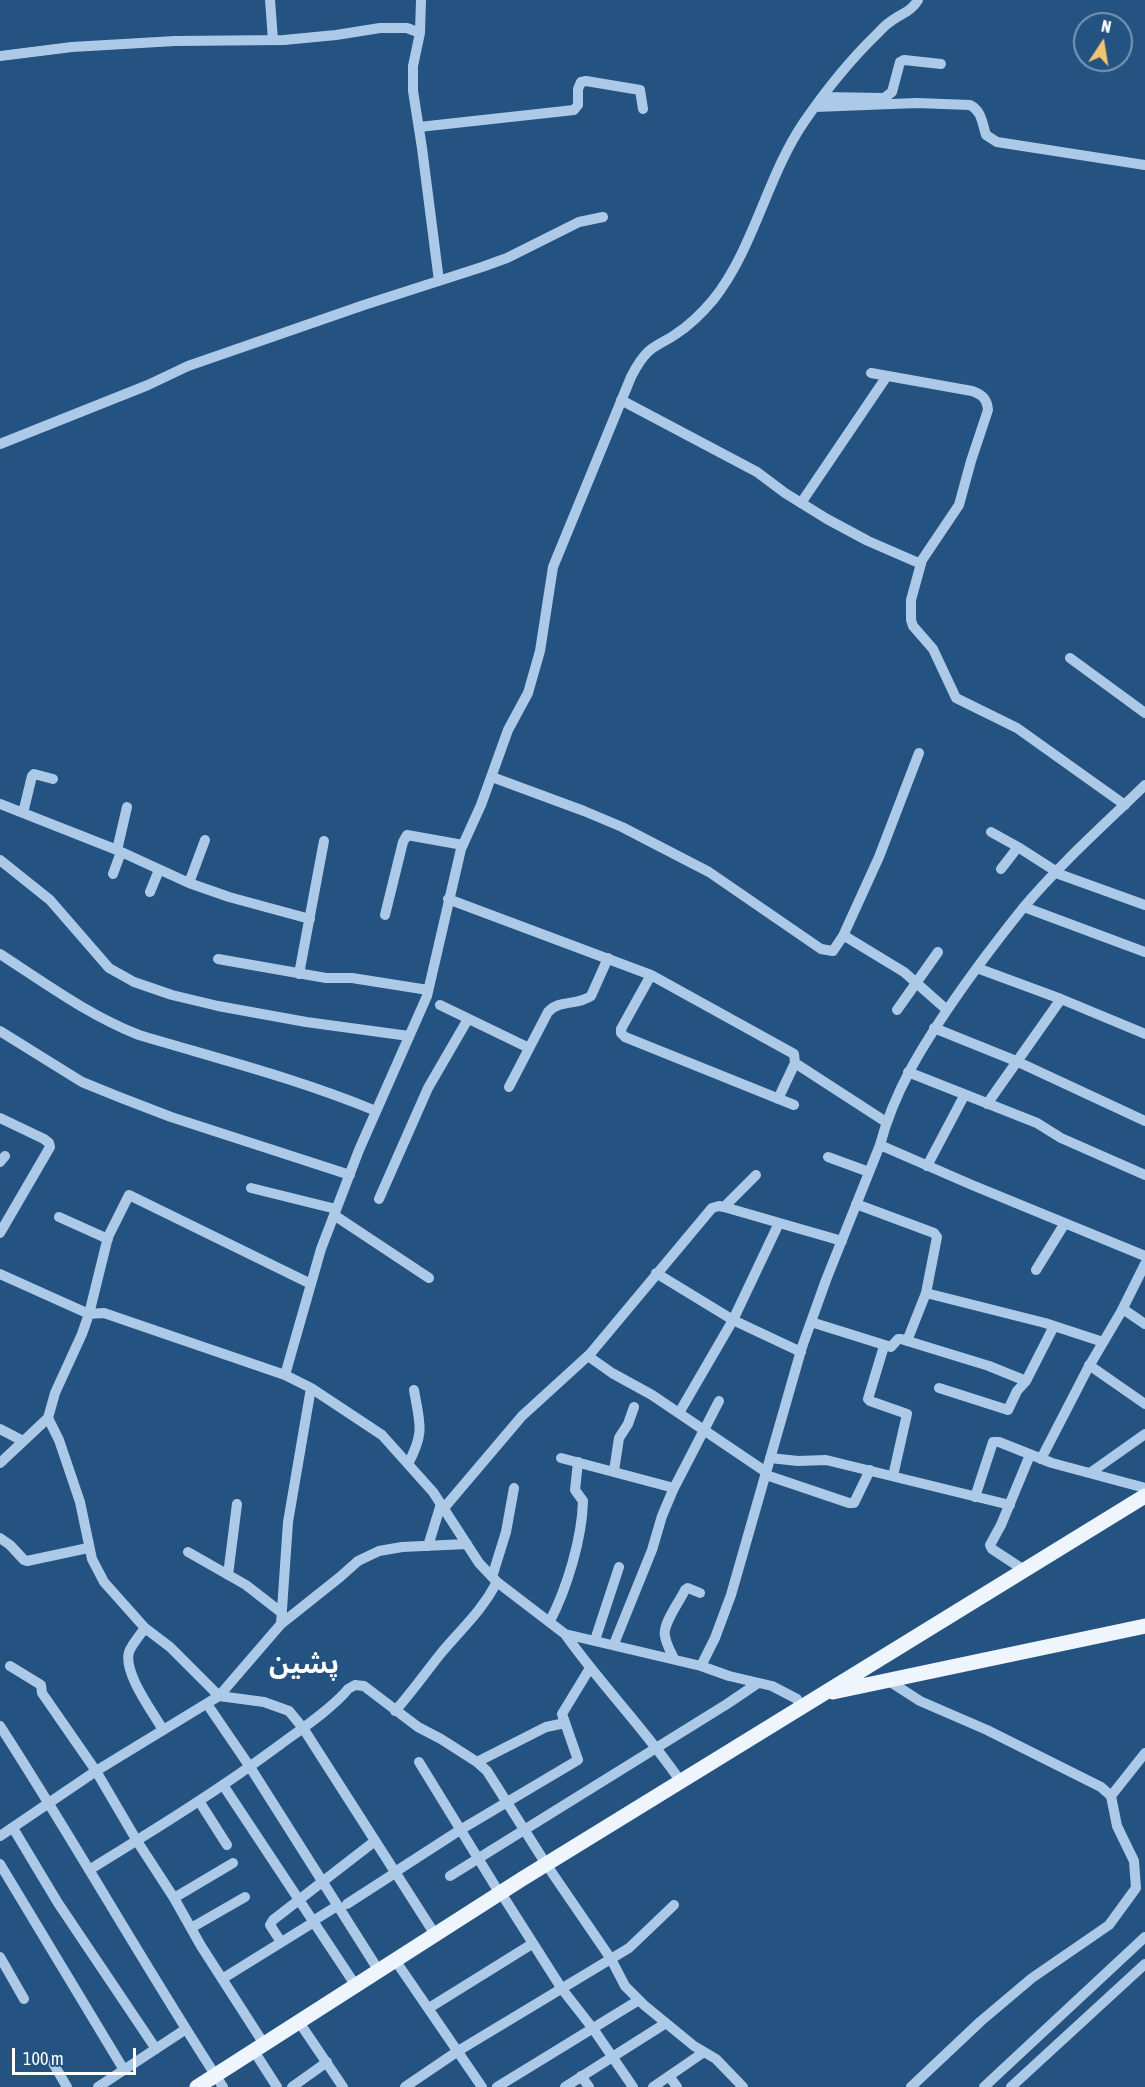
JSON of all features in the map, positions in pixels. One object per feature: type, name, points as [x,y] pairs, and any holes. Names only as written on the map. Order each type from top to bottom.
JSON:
[{"type":"main road","points":[[198,2087],[220,2081],[259,2048],[546,1864],[1145,1496]]},
{"type":"main road","points":[[824,1693],[1145,1626]]},
{"type":"street","points":[[270,0],[273,40]]},
{"type":"street","points":[[422,0],[420,33],[412,74],[412,91],[419,127],[439,281]]},
{"type":"street","points":[[285,1375],[321,1250],[335,1212],[428,990],[448,899],[463,845],[492,777],[508,730],[524,703],[534,675],[553,567],[621,400],[640,360],[651,349],[679,332],[696,318],[714,299],[728,277],[802,124],[815,106],[867,43],[891,21],[909,11],[918,0]]},
{"type":"street","points":[[0,56],[176,41],[273,40],[336,35],[380,28],[407,28],[420,33]]},
{"type":"street","points":[[822,97],[884,98],[892,92],[900,62],[904,60],[941,64]]},
{"type":"street","points":[[419,127],[574,110],[578,105],[579,85],[586,81],[640,90],[644,109]]},
{"type":"street","points":[[815,106],[916,103],[970,105],[980,112],[986,135],[997,142],[1145,165]]},
{"type":"street","points":[[0,444],[148,385],[188,366],[507,258],[579,222],[603,217]]},
{"type":"street","points":[[871,373],[972,391],[981,395],[988,403],[988,410],[959,505],[921,564],[911,600],[913,626],[933,649],[956,698],[1017,728],[1125,805]]},
{"type":"street","points":[[801,503],[887,376]]},
{"type":"street","points":[[621,400],[757,472],[801,503],[868,540],[921,564]]},
{"type":"street","points":[[1070,658],[1145,713]]},
{"type":"street","points":[[492,777],[593,815],[709,872],[821,949],[833,951],[843,936],[879,857],[919,753]]},
{"type":"street","points":[[23,813],[32,776],[34,774],[53,779]]},
{"type":"street","points":[[701,1666],[732,1595],[811,1322],[880,1145],[886,1122],[908,1072],[934,1028],[976,968],[1024,907],[1145,785]]},
{"type":"street","points":[[0,804],[119,851],[189,883],[238,900],[310,919]]},
{"type":"street","points":[[113,874],[127,807]]},
{"type":"street","points":[[991,832],[1057,873],[1145,905]]},
{"type":"street","points":[[386,915],[403,842],[407,835],[463,845]]},
{"type":"street","points":[[189,883],[205,840]]},
{"type":"street","points":[[299,974],[324,840]]},
{"type":"street","points":[[1001,869],[1018,847]]},
{"type":"street","points":[[0,860],[45,896],[109,968],[134,982],[172,995],[218,1006],[306,1022],[409,1036]]},
{"type":"street","points":[[150,892],[159,870]]},
{"type":"street","points":[[448,899],[651,975],[794,1054],[795,1063],[778,1099]]},
{"type":"street","points":[[1024,907],[1145,951]]},
{"type":"street","points":[[843,936],[904,972],[947,1010]]},
{"type":"street","points":[[897,1010],[938,952]]},
{"type":"street","points":[[0,954],[85,1009],[118,1027],[284,1076],[376,1111]]},
{"type":"street","points":[[509,1088],[548,1012],[553,1007],[588,999],[608,958]]},
{"type":"street","points":[[218,959],[326,978],[352,978],[428,990]]},
{"type":"street","points":[[976,968],[1061,999],[1145,1034]]},
{"type":"street","points":[[651,975],[621,1029],[621,1034],[638,1044],[794,1105]]},
{"type":"street","points":[[987,1104],[1061,999]]},
{"type":"street","points":[[440,1005],[529,1048]]},
{"type":"street","points":[[379,1199],[428,1088],[468,1019]]},
{"type":"street","points":[[934,1028],[1016,1061],[1145,1121]]},
{"type":"street","points":[[0,1031],[62,1070],[91,1085],[171,1117],[350,1175]]},
{"type":"street","points":[[795,1063],[886,1122]]},
{"type":"street","points":[[908,1072],[1037,1123],[1061,1138],[1145,1175]]},
{"type":"street","points":[[927,1166],[964,1096]]},
{"type":"street","points":[[0,1118],[44,1139],[50,1147],[0,1233]]},
{"type":"street","points":[[880,1145],[1145,1256]]},
{"type":"street","points":[[828,1156],[869,1172]]},
{"type":"street","points":[[724,1207],[756,1175]]},
{"type":"street","points":[[251,1188],[335,1212],[429,1278]]},
{"type":"street","points":[[0,1462],[48,1418],[55,1393],[82,1334],[108,1239],[126,1197],[132,1195],[311,1284]]},
{"type":"street","points":[[856,1204],[934,1233],[937,1237],[926,1293],[906,1341]]},
{"type":"street","points":[[428,1546],[442,1506],[522,1416],[588,1356],[711,1208],[724,1207],[842,1241]]},
{"type":"street","points":[[59,1217],[108,1239]]},
{"type":"street","points":[[679,1413],[733,1320],[779,1223]]},
{"type":"street","points":[[1036,1270],[1065,1223]]},
{"type":"street","points":[[1041,1459],[1089,1365],[1123,1309],[1145,1263]]},
{"type":"street","points":[[656,1273],[733,1320],[801,1352]]},
{"type":"street","points":[[0,1274],[89,1314],[104,1313],[285,1375],[311,1388],[382,1435],[433,1492],[467,1544],[494,1579],[565,1634],[590,1668],[657,1747],[681,1782]]},
{"type":"street","points":[[926,1293],[1054,1326],[1103,1342]]},
{"type":"street","points":[[1123,1309],[1145,1324]]},
{"type":"street","points":[[811,1322],[884,1346],[891,1347],[898,1339],[906,1341],[989,1366],[1026,1381]]},
{"type":"street","points":[[939,1388],[1008,1410],[1017,1391],[1026,1381],[1054,1326]]},
{"type":"street","points":[[884,1346],[868,1399],[908,1414],[893,1476]]},
{"type":"street","points":[[588,1356],[679,1413],[766,1473],[854,1503],[870,1470]]},
{"type":"street","points":[[1089,1365],[1145,1404]]},
{"type":"street","points":[[281,1618],[288,1522],[311,1388]]},
{"type":"street","points":[[408,1464],[420,1440],[420,1423],[414,1390]]},
{"type":"street","points":[[614,1644],[652,1551],[662,1516],[674,1488],[719,1401]]},
{"type":"street","points":[[614,1471],[619,1438],[628,1424],[634,1407]]},
{"type":"street","points":[[48,1418],[59,1440],[80,1502],[88,1548],[104,1582],[145,1628],[170,1647],[219,1696],[264,1702],[289,1711],[303,1728],[436,1936]]},
{"type":"street","points":[[0,1429],[23,1441]]},
{"type":"street","points":[[1090,1473],[1145,1434]]},
{"type":"street","points":[[975,1497],[993,1442],[999,1442],[1041,1459],[1145,1488]]},
{"type":"street","points":[[1024,1570],[992,1549],[990,1545],[1010,1505],[1030,1455]]},
{"type":"street","points":[[561,1458],[674,1488]]},
{"type":"street","points":[[770,1458],[798,1461],[826,1460],[1010,1505]]},
{"type":"street","points":[[549,1622],[559,1601],[578,1541],[583,1501],[575,1490],[578,1462]]},
{"type":"street","points":[[395,1711],[442,1653],[476,1616],[494,1579],[514,1488]]},
{"type":"street","points":[[228,1575],[237,1504]]},
{"type":"street","points":[[0,1538],[24,1560],[88,1548]]},
{"type":"street","points":[[0,1836],[96,1771],[219,1696],[281,1618],[340,1577],[358,1561],[379,1551],[467,1544]]},
{"type":"street","points":[[188,1552],[246,1585],[281,1618]]},
{"type":"street","points":[[595,1640],[619,1567]]},
{"type":"street","points":[[674,1659],[665,1638],[667,1623],[685,1590],[688,1588],[700,1593]]},
{"type":"street","points":[[145,1628],[130,1652],[130,1671],[163,1730]]},
{"type":"street","points":[[565,1634],[674,1659],[772,1686],[797,1700],[800,1708]]},
{"type":"street","points":[[10,1666],[41,1685],[42,1693],[96,1771],[222,1979],[277,2087]]},
{"type":"street","points":[[222,1979],[460,1830],[578,1760],[562,1714],[590,1668]]},
{"type":"street","points":[[889,1681],[920,1701],[987,1730],[1101,1787],[1111,1796],[1117,1826],[1140,1876],[1136,1888],[1109,1925],[1032,1978],[981,2021],[911,2087]]},
{"type":"street","points":[[450,1876],[728,1704],[758,1683]]},
{"type":"street","points":[[89,1870],[199,1802],[250,1767],[303,1728],[348,1689],[355,1685],[367,1688],[418,1727],[441,1739],[487,1771],[546,1864],[611,1959],[625,1986],[666,2023],[716,2059],[743,2087]]},
{"type":"street","points":[[207,1704],[250,1767],[321,1881],[342,1905],[379,1971]]},
{"type":"street","points":[[477,1762],[546,1727],[565,1723]]},
{"type":"street","points":[[0,1726],[220,2081]]},
{"type":"street","points":[[1111,1796],[1145,1753]]},
{"type":"street","points":[[419,1762],[532,1944],[633,2087]]},
{"type":"street","points":[[223,1785],[356,1986]]},
{"type":"street","points":[[199,1802],[227,1845]]},
{"type":"street","points":[[13,1828],[58,1903],[156,2049]]},
{"type":"street","points":[[281,1942],[271,1922],[375,1840]]},
{"type":"street","points":[[174,1898],[233,1863]]},
{"type":"street","points":[[0,1864],[4,1881],[123,2070]]},
{"type":"street","points":[[190,1928],[245,1897]]},
{"type":"street","points":[[405,2087],[458,2051],[629,1948],[674,1905]]},
{"type":"street","points":[[984,2087],[1145,1937]]},
{"type":"street","points":[[429,2008],[532,1944]]},
{"type":"street","points":[[0,1957],[24,1999]]},
{"type":"street","points":[[395,1960],[482,2087]]},
{"type":"street","points":[[1011,2087],[1145,1964]]},
{"type":"street","points":[[497,2087],[639,2000]]},
{"type":"street","points":[[299,2022],[343,2087]]},
{"type":"street","points":[[565,2087],[666,2023]]},
{"type":"street","points":[[98,2087],[186,2029]]},
{"type":"street","points":[[653,2087],[704,2052]]},
{"type":"street","points":[[292,2087],[327,2062]]},
{"type":"street","points":[[53,2063],[67,2087]]},
{"type":"street","points":[[581,2076],[589,2087]]},
{"type":"street","points":[[669,2076],[677,2087]]},
{"type":"district","name":"پشین","points":[[304,1664]]}]
